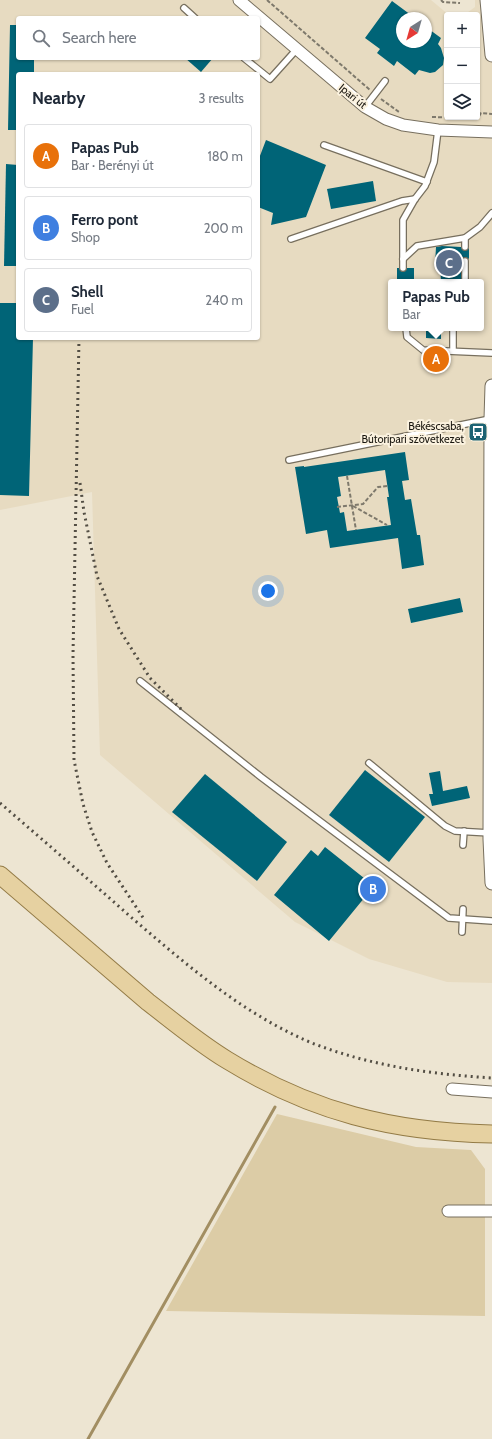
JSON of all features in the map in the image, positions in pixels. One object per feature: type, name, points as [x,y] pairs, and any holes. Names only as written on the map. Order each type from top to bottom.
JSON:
[{"type":"main road","points":[[0,875],[173,1022],[226,1060],[270,1084],[289,1094],[316,1104],[341,1113],[368,1120],[430,1131],[492,1134]]},
{"type":"street","name":"Ipari út","points":[[240,0],[259,16]]},
{"type":"street","points":[[487,0],[492,55]]},
{"type":"street","name":"Ipari út","points":[[260,17],[365,107],[394,123],[438,130],[492,132]]},
{"type":"street","points":[[492,386],[490,833],[492,883]]},
{"type":"street","points":[[452,1089],[492,1092]]},
{"type":"street","points":[[448,1211],[492,1211]]},
{"type":"lane","points":[[184,8],[193,16]]},
{"type":"lane","points":[[247,60],[270,78],[297,49]]},
{"type":"lane","points":[[365,107],[385,81]]},
{"type":"lane","points":[[403,268],[403,220],[427,182],[434,162],[438,130]]},
{"type":"lane","points":[[324,145],[427,182]]},
{"type":"lane","points":[[291,239],[402,201],[415,199]]},
{"type":"lane","points":[[403,260],[417,246],[465,238],[480,227],[492,213]]},
{"type":"lane","points":[[465,238],[465,247]]},
{"type":"lane","points":[[465,261],[465,279]]},
{"type":"lane","points":[[406,331],[407,337],[423,350],[492,353]]},
{"type":"lane","points":[[453,331],[453,351]]},
{"type":"lane","points":[[289,460],[491,419]]},
{"type":"lane","points":[[140,681],[261,777],[449,918],[492,920]]},
{"type":"lane","points":[[369,763],[445,826],[455,831],[490,833]]},
{"type":"lane","points":[[464,831],[464,846]]},
{"type":"lane","points":[[462,932],[463,909]]},
{"type":"path","points":[[267,0],[375,94],[402,114]]},
{"type":"path","points":[[440,0],[443,2],[460,3]]},
{"type":"path","points":[[431,118],[478,118],[481,113],[492,114]]},
{"type":"path","points":[[347,476],[356,530]]},
{"type":"path","points":[[337,507],[363,504],[378,488],[387,486]]},
{"type":"path","points":[[352,506],[387,525]]},
{"type":"shaded area","points":[[0,0],[431,0],[445,12],[444,12],[444,120],[480,120],[480,12],[468,12],[475,7],[475,0],[492,0],[492,983],[447,982],[369,959],[295,922],[100,755],[92,492],[0,510]]},
{"type":"shaded area","points":[[277,1114],[416,1147],[471,1150],[485,1169],[485,1316],[166,1311]]},
{"type":"building","points":[[392,1],[407,12],[396,12],[396,48],[432,48],[432,31],[441,38],[438,44],[444,58],[443,65],[435,72],[430,73],[419,70],[415,75],[397,61],[394,66],[377,53],[380,49],[365,38]]},
{"type":"building","points":[[10,25],[16,25],[16,60],[34,60],[34,72],[16,72],[16,130],[8,130]]},
{"type":"building","points":[[187,60],[211,60],[201,72]]},
{"type":"building","points":[[266,140],[326,165],[306,217],[271,225],[273,213],[260,208],[260,156]]},
{"type":"building","points":[[6,164],[16,165],[16,266],[4,266]]},
{"type":"building","points":[[373,181],[376,201],[331,209],[327,189]]},
{"type":"building","points":[[436,247],[461,247],[465,251],[469,248],[469,259],[465,257],[461,261],[461,279],[441,279],[440,265],[435,265]]},
{"type":"building","points":[[397,268],[403,272],[407,268],[414,268],[414,279],[397,279]]},
{"type":"building","points":[[0,303],[16,303],[16,340],[33,340],[29,496],[0,495]]},
{"type":"building","points":[[426,331],[441,331],[441,339],[426,338]]},
{"type":"building","points":[[405,452],[409,480],[402,481],[405,500],[411,499],[417,535],[420,535],[424,565],[402,569],[398,538],[330,548],[327,530],[306,534],[295,467],[304,467]],"holes":[[[385,470],[389,497],[387,497],[391,525],[347,531],[344,512],[340,513],[337,497],[341,496],[338,477]]]},
{"type":"building","points":[[460,598],[463,612],[411,623],[408,609]]},
{"type":"building","points":[[365,770],[425,817],[389,862],[329,815]]},
{"type":"building","points":[[440,771],[443,791],[467,786],[470,798],[432,806],[429,794],[433,794],[429,773]]},
{"type":"building","points":[[205,774],[287,842],[257,881],[172,812]]},
{"type":"building","points":[[325,847],[374,886],[329,941],[274,895],[311,850],[318,856]]},
{"type":"waterway","points":[[88,1439],[275,1107]]},
{"type":"railway","points":[[79,340],[73,655],[74,760],[83,804],[92,832],[107,863],[144,919]]},
{"type":"railway","points":[[80,483],[84,512],[97,576],[119,629],[150,678],[184,712]]},
{"type":"railway","points":[[0,803],[174,954],[217,988],[263,1018],[312,1043],[356,1058],[401,1068],[492,1078]]},
{"type":"place","name":"Shell","points":[[449,263]]},
{"type":"place","name":"Papas Pub","points":[[436,359]]},
{"type":"place","name":"Békéscsaba, Bútoripari szövetkezet","points":[[478,432]]},
{"type":"place","name":"Ferro pont","points":[[373,889]]}]
